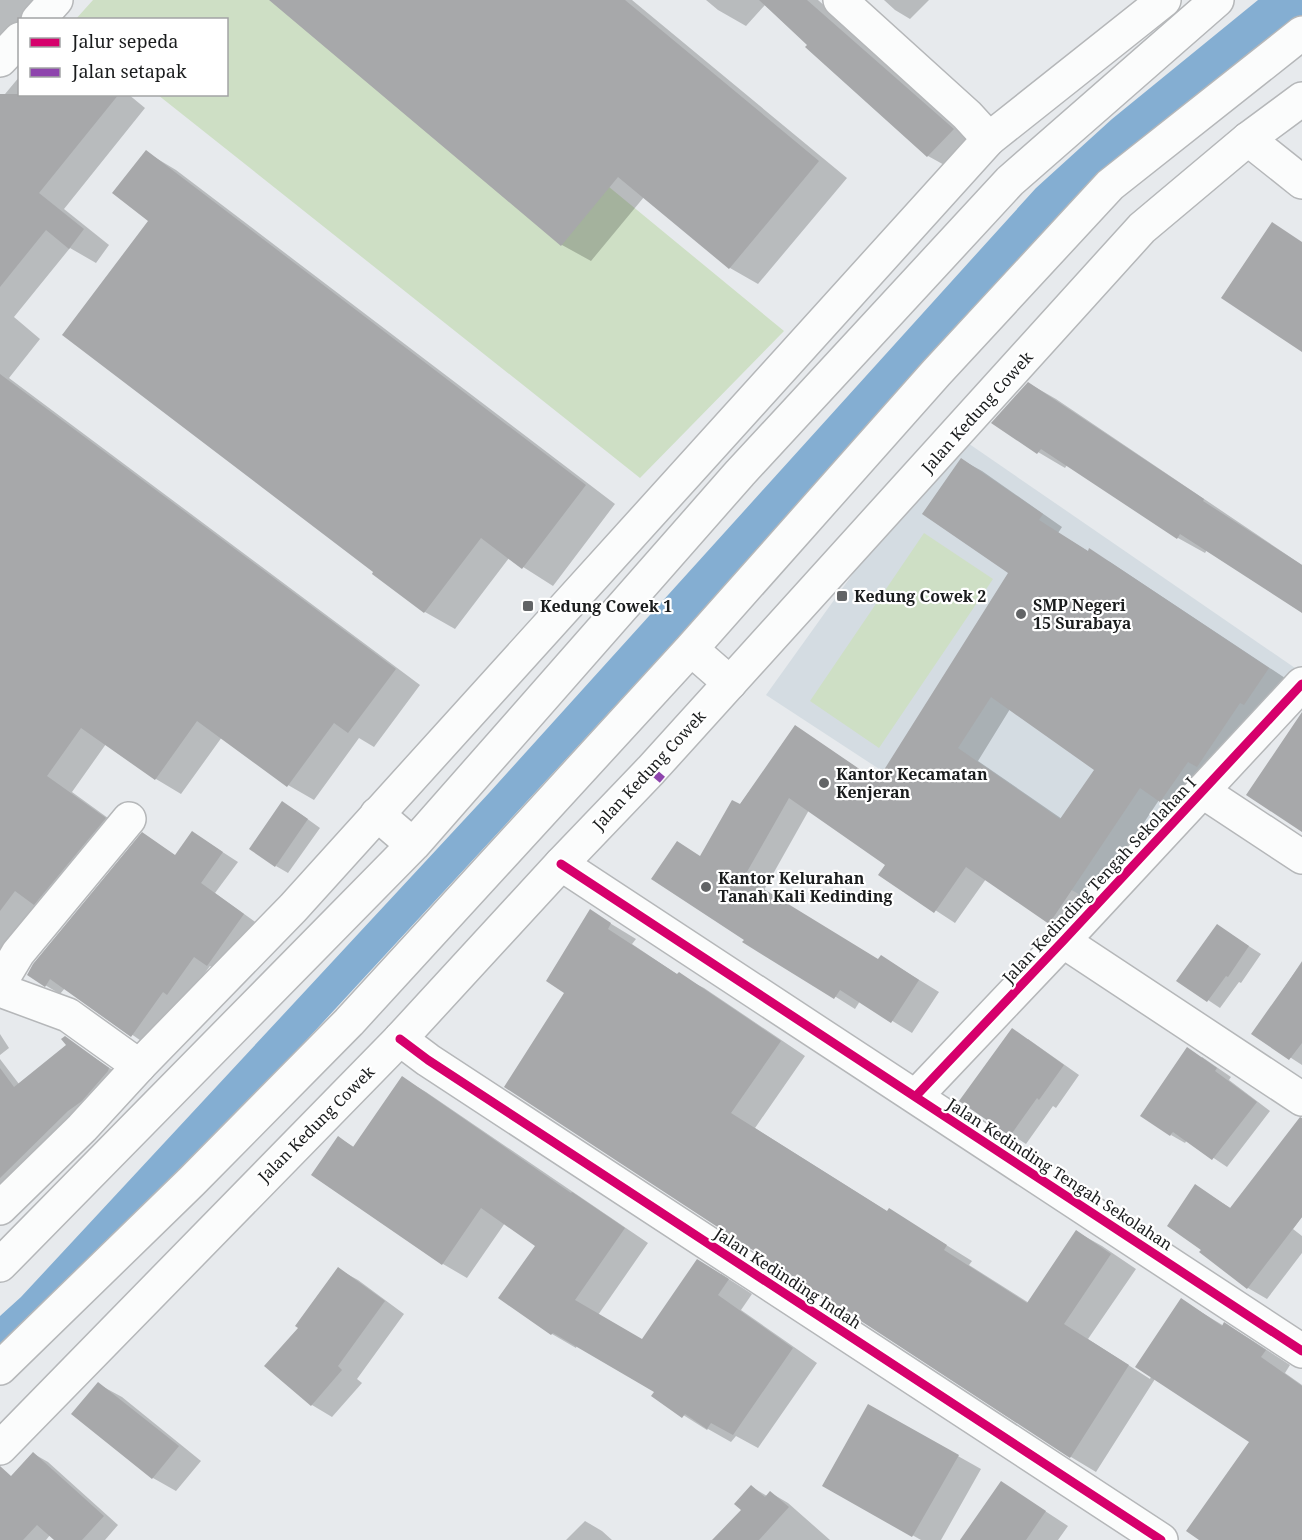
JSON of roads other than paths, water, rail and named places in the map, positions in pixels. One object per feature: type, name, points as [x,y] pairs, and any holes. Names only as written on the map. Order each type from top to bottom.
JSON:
[{"type":"main road","points":[[40,18],[56,0]]},
{"type":"main road","points":[[840,0],[967,115],[989,139]]},
{"type":"main road","points":[[0,1208],[82,1128],[138,1066],[294,908],[989,139],[1164,0]]},
{"type":"main road","points":[[0,1265],[413,845],[740,472],[1010,181],[1217,0]]},
{"type":"main road","points":[[0,1368],[192,1181],[349,1022],[691,649],[936,373],[1110,185],[1302,33]]},
{"type":"main road","points":[[0,60],[18,41]]},
{"type":"main road","name":"Jalan Kedung Cowek","points":[[0,1448],[400,1039],[651,770],[1142,228],[1248,139],[1302,99]]},
{"type":"main road","points":[[1248,139],[1302,182]]},
{"type":"main road","points":[[691,649],[730,683]]},
{"type":"main road","name":"Jalan Kedinding Tengah Sekolahan I","points":[[916,1096],[1302,684]]},
{"type":"main road","points":[[1202,791],[1302,857]]},
{"type":"main road","points":[[377,814],[413,845]]},
{"type":"main road","points":[[0,983],[18,953],[129,819]]},
{"type":"main road","name":"Jalan Kedinding Tengah Sekolahan","points":[[561,864],[1302,1351]]},
{"type":"main road","points":[[1063,941],[1302,1099]]},
{"type":"main road","points":[[0,990],[68,1015],[138,1066]]},
{"type":"main road","name":"Jalan Kedinding Indah","points":[[400,1039],[448,1073],[1161,1540]]},
{"type":"water","points":[[1258,0],[1302,0],[1302,17],[1168,118],[1109,171],[216,1138],[0,1356],[0,1316],[21,1297],[489,793],[1036,188],[1112,119]]},
{"type":"place","name":"Kedung Cowek 2","points":[[842,596]]},
{"type":"place","name":"Kedung Cowek 1","points":[[528,606]]},
{"type":"place","name":"SMP Negeri 15 Surabaya","points":[[1021,614]]},
{"type":"place","name":"Kantor Kecamatan Kenjeran","points":[[824,783]]},
{"type":"place","name":"Kantor Kelurahan Tanah Kali Kedinding","points":[[706,887]]}]
